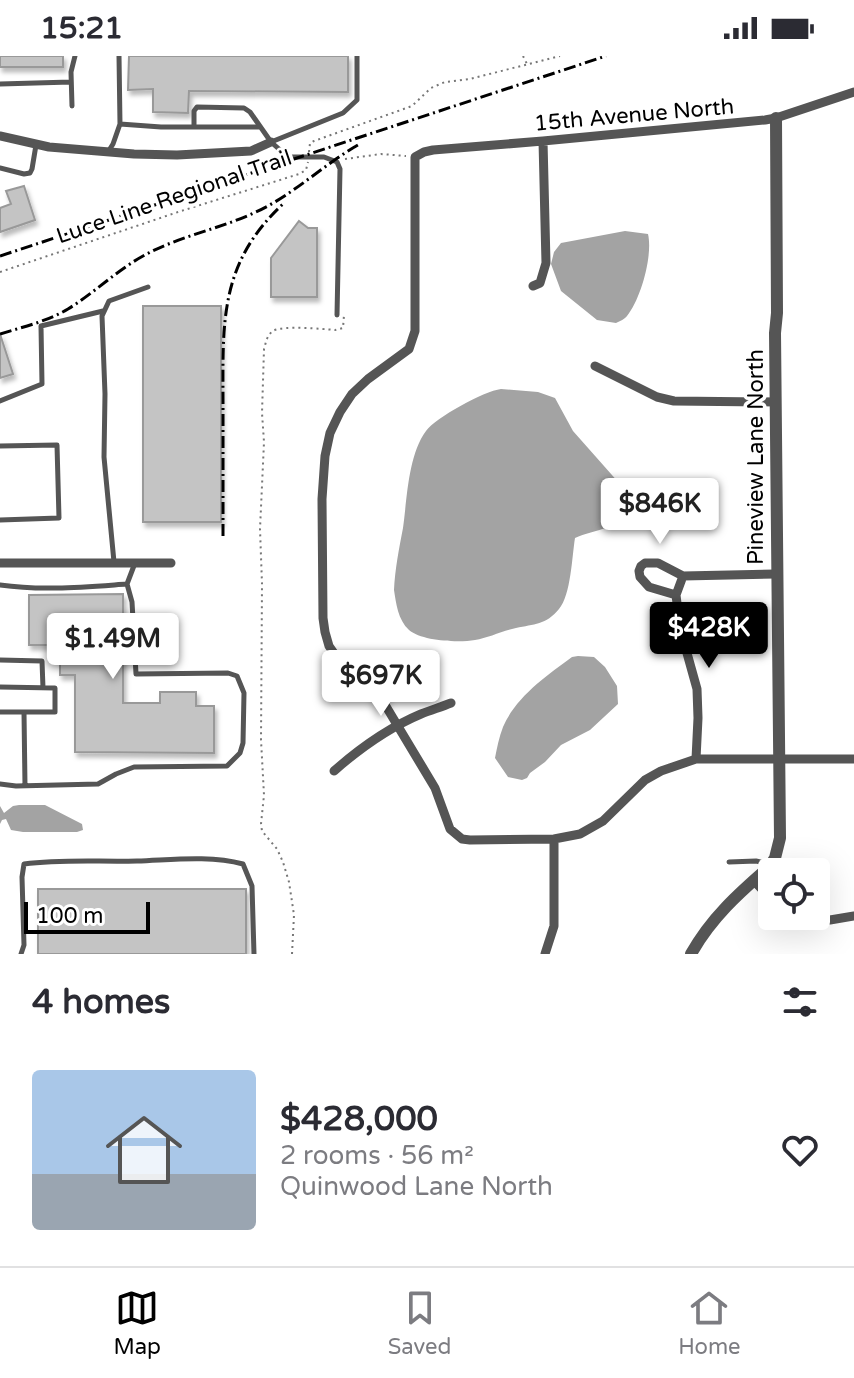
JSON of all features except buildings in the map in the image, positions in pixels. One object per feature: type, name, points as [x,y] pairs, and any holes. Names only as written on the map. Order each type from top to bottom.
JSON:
[{"type":"street","name":"15th Avenue North","points":[[415,157],[433,150],[776,118],[854,92]]},
{"type":"street","name":"Pineview Lane North","points":[[773,858],[780,838],[775,402],[776,118]]},
{"type":"street","points":[[0,136],[108,153],[177,155],[251,151],[271,142]]},
{"type":"street","points":[[533,286],[540,283],[546,263],[543,141]]},
{"type":"street","points":[[415,157],[413,342],[402,355],[352,394],[330,433],[323,487],[323,618],[329,646],[338,659],[371,685],[435,788],[450,829],[462,839],[470,840],[567,838],[592,829],[645,780],[696,759],[854,759]]},
{"type":"street","points":[[595,366],[657,397],[674,401],[775,402]]},
{"type":"street","points":[[676,595],[649,587],[640,577],[641,566],[652,562],[683,576],[776,574]]},
{"type":"street","points":[[0,563],[171,563]]},
{"type":"street","points":[[683,576],[676,595],[680,628],[697,689],[696,759]]},
{"type":"street","points":[[334,771],[366,746],[398,727],[451,703]]},
{"type":"street","points":[[545,954],[554,926],[554,839]]},
{"type":"street","points":[[691,954],[718,914],[758,875]]},
{"type":"street","points":[[753,880],[758,885]]},
{"type":"street","points":[[830,920],[854,916]]},
{"type":"lane","points":[[72,106],[72,63],[75,56]]},
{"type":"lane","points":[[108,153],[120,124],[119,56]]},
{"type":"lane","points":[[271,142],[343,113],[357,100],[357,56]]},
{"type":"lane","points":[[0,84],[71,82]]},
{"type":"lane","points":[[194,127],[197,107],[244,108],[271,142],[288,157],[324,157],[337,162],[340,169],[337,315]]},
{"type":"lane","points":[[120,124],[260,127]]},
{"type":"lane","points":[[0,168],[30,173],[36,144]]},
{"type":"lane","points":[[114,563],[104,457],[102,316],[109,301],[148,287]]},
{"type":"lane","points":[[0,401],[42,384],[41,326],[104,310]]},
{"type":"lane","points":[[0,446],[57,445],[59,518],[0,520]]},
{"type":"lane","points":[[0,784],[98,784],[134,767],[227,766],[240,753],[244,693],[237,676],[228,673],[136,674],[132,602],[127,584],[135,563]]},
{"type":"lane","points":[[0,585],[23,588],[127,584]]},
{"type":"lane","points":[[0,660],[42,661],[43,688]]},
{"type":"lane","points":[[0,687],[55,688],[55,712],[0,712]]},
{"type":"lane","points":[[24,712],[25,786]]},
{"type":"lane","points":[[21,954],[24,945],[24,864],[187,860],[230,860],[243,864],[252,886],[254,954]]},
{"type":"lane","points":[[729,862],[758,861]]},
{"type":"path","points":[[523,56],[528,65]]},
{"type":"path","name":"Luce Line Regional Trail","points":[[0,272],[299,174],[306,170],[310,143],[412,106],[431,88],[445,82],[470,79],[560,56]]},
{"type":"path","points":[[337,162],[381,154],[415,157]]},
{"type":"path","points":[[292,954],[294,915],[289,882],[277,849],[262,831],[261,824],[264,795],[260,529],[264,349],[271,332],[280,328],[318,330]]},
{"type":"shaded area","points":[[625,231],[648,234],[649,253],[641,288],[625,318],[616,323],[597,320],[561,291],[551,264],[554,252],[561,243]]},
{"type":"shaded area","points":[[501,389],[538,392],[555,398],[573,431],[627,492],[635,507],[617,524],[575,538],[566,595],[559,609],[549,618],[475,640],[450,641],[422,637],[409,630],[402,621],[394,590],[415,452],[426,431],[439,419],[472,400]]},
{"type":"shaded area","points":[[572,657],[594,657],[605,667],[617,686],[618,704],[590,730],[561,745],[527,778],[508,777],[495,758],[509,716],[542,680]]},
{"type":"shaded area","points":[[19,805],[45,805],[82,824],[83,830],[23,832],[11,830],[6,819],[0,824],[0,806],[4,813]]},
{"type":"railway","points":[[0,256],[606,56]]},
{"type":"railway","points":[[0,334],[60,313],[157,249],[270,205],[358,145]]},
{"type":"railway","points":[[223,536],[223,349],[229,297],[247,249],[262,226],[284,203]]}]
